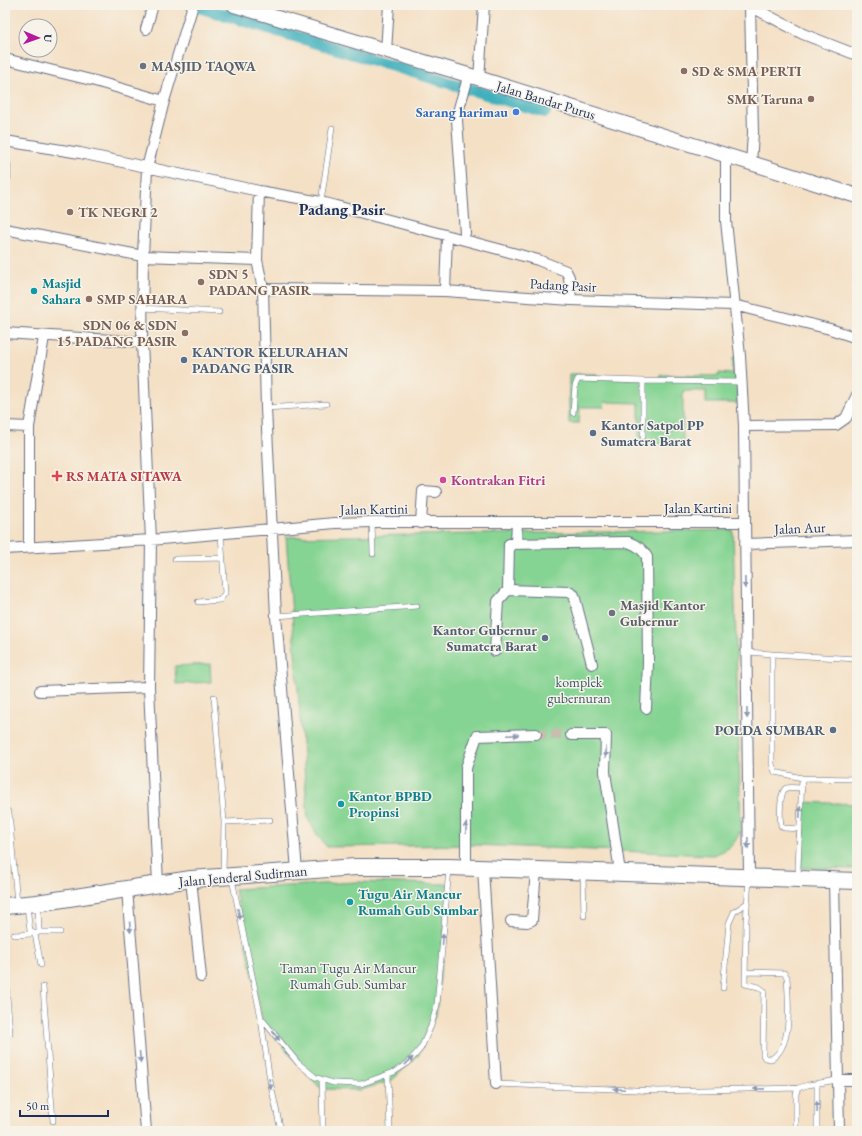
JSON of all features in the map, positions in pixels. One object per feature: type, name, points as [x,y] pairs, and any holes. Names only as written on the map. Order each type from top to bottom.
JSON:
[{"type":"main road","name":"Jalan Jenderal Sudirman","points":[[22,904],[191,879],[356,867],[466,867],[857,881]]},
{"type":"street","points":[[146,29],[153,5]]},
{"type":"street","name":"Jalan Bandar Purus","points":[[234,5],[386,51],[470,82],[857,196]]},
{"type":"street","points":[[386,51],[389,5]]},
{"type":"street","points":[[466,233],[457,120],[458,108],[470,82],[484,5]]},
{"type":"street","points":[[750,5],[803,34],[857,55]]},
{"type":"street","points":[[750,5],[753,133],[751,164]]},
{"type":"street","points":[[158,884],[149,687],[150,540],[141,308],[143,256],[147,168],[164,101],[192,9]]},
{"type":"street","points":[[5,59],[95,81],[164,101]]},
{"type":"street","points":[[5,141],[80,153],[259,191],[321,202],[538,260],[564,270],[569,277],[571,300]]},
{"type":"street","points":[[726,157],[725,214],[744,426],[744,544],[747,652],[749,877]]},
{"type":"street","points":[[5,165],[5,178]]},
{"type":"street","points":[[259,191],[257,260],[263,289],[266,408],[276,616],[296,871]]},
{"type":"street","points":[[5,229],[143,256],[257,260]]},
{"type":"street","points":[[445,291],[447,236]]},
{"type":"street","name":"Padang Pasir","points":[[263,289],[445,291],[571,300],[734,305],[830,329],[857,338]]},
{"type":"street","points":[[5,333],[44,337],[142,342]]},
{"type":"street","points":[[29,547],[30,427],[44,337]]},
{"type":"street","points":[[744,426],[836,425],[846,418],[857,395]]},
{"type":"street","points":[[5,426],[30,427]]},
{"type":"street","points":[[421,523],[423,491],[436,492]]},
{"type":"street","name":"Jalan Kartini","points":[[5,549],[150,540],[372,522],[745,522]]},
{"type":"street","points":[[516,543],[517,522]]},
{"type":"street","name":"Jalan Aur","points":[[744,544],[857,540]]},
{"type":"street","points":[[496,651],[498,601],[508,590],[508,545],[516,543],[628,542],[642,549],[647,557],[648,663],[646,708]]},
{"type":"street","points":[[508,590],[569,592],[574,595],[592,664]]},
{"type":"street","points":[[40,691],[149,687]]},
{"type":"street","points":[[466,867],[466,768],[477,736],[536,734]]},
{"type":"street","points":[[571,735],[606,735],[605,772],[620,872]]},
{"type":"street","points":[[483,868],[496,1084]]},
{"type":"street","points":[[511,921],[527,922],[532,920],[536,870]]},
{"type":"street","points":[[191,879],[201,977]]},
{"type":"street","points":[[834,880],[839,1131]]},
{"type":"street","points":[[126,888],[146,1131]]},
{"type":"street","points":[[837,1080],[857,1080]]},
{"type":"lane","points":[[321,202],[332,128]]},
{"type":"lane","points":[[141,308],[219,312]]},
{"type":"lane","points":[[573,413],[575,386],[578,379],[741,382]]},
{"type":"lane","points":[[643,381],[643,437]]},
{"type":"lane","points":[[266,408],[326,404]]},
{"type":"lane","points":[[372,522],[374,554]]},
{"type":"lane","points":[[198,602],[217,601],[224,596],[221,534]]},
{"type":"lane","points":[[175,559],[223,558]]},
{"type":"lane","points":[[276,616],[417,606]]},
{"type":"lane","points":[[747,652],[857,659]]},
{"type":"lane","points":[[772,654],[772,768],[779,774],[802,778],[857,779]]},
{"type":"lane","points":[[214,698],[227,876],[261,1018],[271,1088],[281,1131]]},
{"type":"lane","points":[[799,879],[798,867],[802,778]]},
{"type":"lane","points":[[800,829],[784,828],[781,826],[781,795],[783,790],[787,788],[802,788]]},
{"type":"lane","points":[[5,808],[9,813],[22,904],[30,931],[35,934]]},
{"type":"lane","points":[[224,822],[270,820]]},
{"type":"lane","points":[[261,1018],[298,1063],[322,1081],[341,1084],[361,1084],[388,1075],[402,1068],[418,1051],[431,1026],[436,1011],[449,867]]},
{"type":"lane","points":[[583,871],[584,916]]},
{"type":"lane","points":[[746,972],[784,973],[787,977],[788,1011],[785,1038],[777,1055],[770,1059],[765,1058],[763,1055],[764,991],[759,987],[746,985],[746,972],[747,903],[749,877]]},
{"type":"lane","points":[[723,988],[729,923],[734,912],[747,903]]},
{"type":"lane","points":[[22,904],[35,934],[40,965]]},
{"type":"lane","points":[[14,935],[60,932]]},
{"type":"lane","points":[[5,972],[10,1032]]},
{"type":"lane","points":[[43,987],[52,1121]]},
{"type":"lane","points":[[388,1075],[390,1131]]},
{"type":"lane","points":[[496,1084],[658,1091],[798,1088],[837,1080]]},
{"type":"lane","points":[[322,1081],[323,1131]]},
{"type":"lane","points":[[817,1084],[817,1131]]},
{"type":"lane","points":[[796,1130],[796,1094],[798,1088]]},
{"type":"green space","points":[[733,357],[739,357],[738,403],[706,403],[706,391],[683,391],[683,444],[639,444],[639,403],[605,402],[604,407],[580,407],[579,423],[569,423],[569,374],[597,374],[597,378],[661,379],[661,375],[719,376],[719,373],[733,374]]},
{"type":"green space","name":"komplek gubernuran","points":[[733,530],[741,829],[731,846],[714,855],[475,845],[327,847],[318,836],[308,819],[286,537]]},
{"type":"green space","points":[[210,664],[211,682],[176,684],[175,666]]},
{"type":"green space","points":[[803,802],[857,804],[857,869],[801,868]]},
{"type":"green space","name":"Taman Tugu Air Mancur Rumah Gub. Sumbar","points":[[356,882],[449,884],[436,1015],[418,1056],[391,1081],[361,1090],[321,1089],[263,1024],[235,889]]},
{"type":"waterway","points":[[192,5],[545,112]]},
{"type":"tunnel","points":[[536,734],[571,735]]},
{"type":"place","name":"MASJID TAQWA","points":[[143,66]]},
{"type":"place","name":"SD & SMA PERTI","points":[[684,71]]},
{"type":"place","name":"SMK Taruna","points":[[811,99]]},
{"type":"place","name":"Sarang harimau","points":[[516,112]]},
{"type":"place","name":"TK NEGRI 2","points":[[70,212]]},
{"type":"place","name":"SDN 5 PADANG PASIR","points":[[201,282]]},
{"type":"place","name":"Masjid Sahara","points":[[34,291]]},
{"type":"place","name":"SMP SAHARA","points":[[89,299]]},
{"type":"place","name":"SDN 06 & SDN 15 PADANG PASIR","points":[[185,333]]},
{"type":"place","name":"KANTOR KELURAHAN PADANG PASIR","points":[[184,360]]},
{"type":"place","name":"Kantor Satpol PP Sumatera Barat","points":[[593,433]]},
{"type":"place","name":"RS MATA SITAWA","points":[[57,476]]},
{"type":"place","name":"Kontrakan Fitri","points":[[443,480]]},
{"type":"place","name":"Masjid Kantor Gubernur","points":[[612,613]]},
{"type":"place","name":"Kantor Gubernur Sumatera Barat","points":[[545,638]]},
{"type":"place","name":"POLDA SUMBAR","points":[[833,730]]},
{"type":"place","name":"Kantor BPBD Propinsi","points":[[341,804]]},
{"type":"place","name":"Tugu Air Mancur Rumah Gub Sumbar","points":[[350,902]]},
{"type":"district","name":"Padang Pasir","points":[[342,209]]}]
